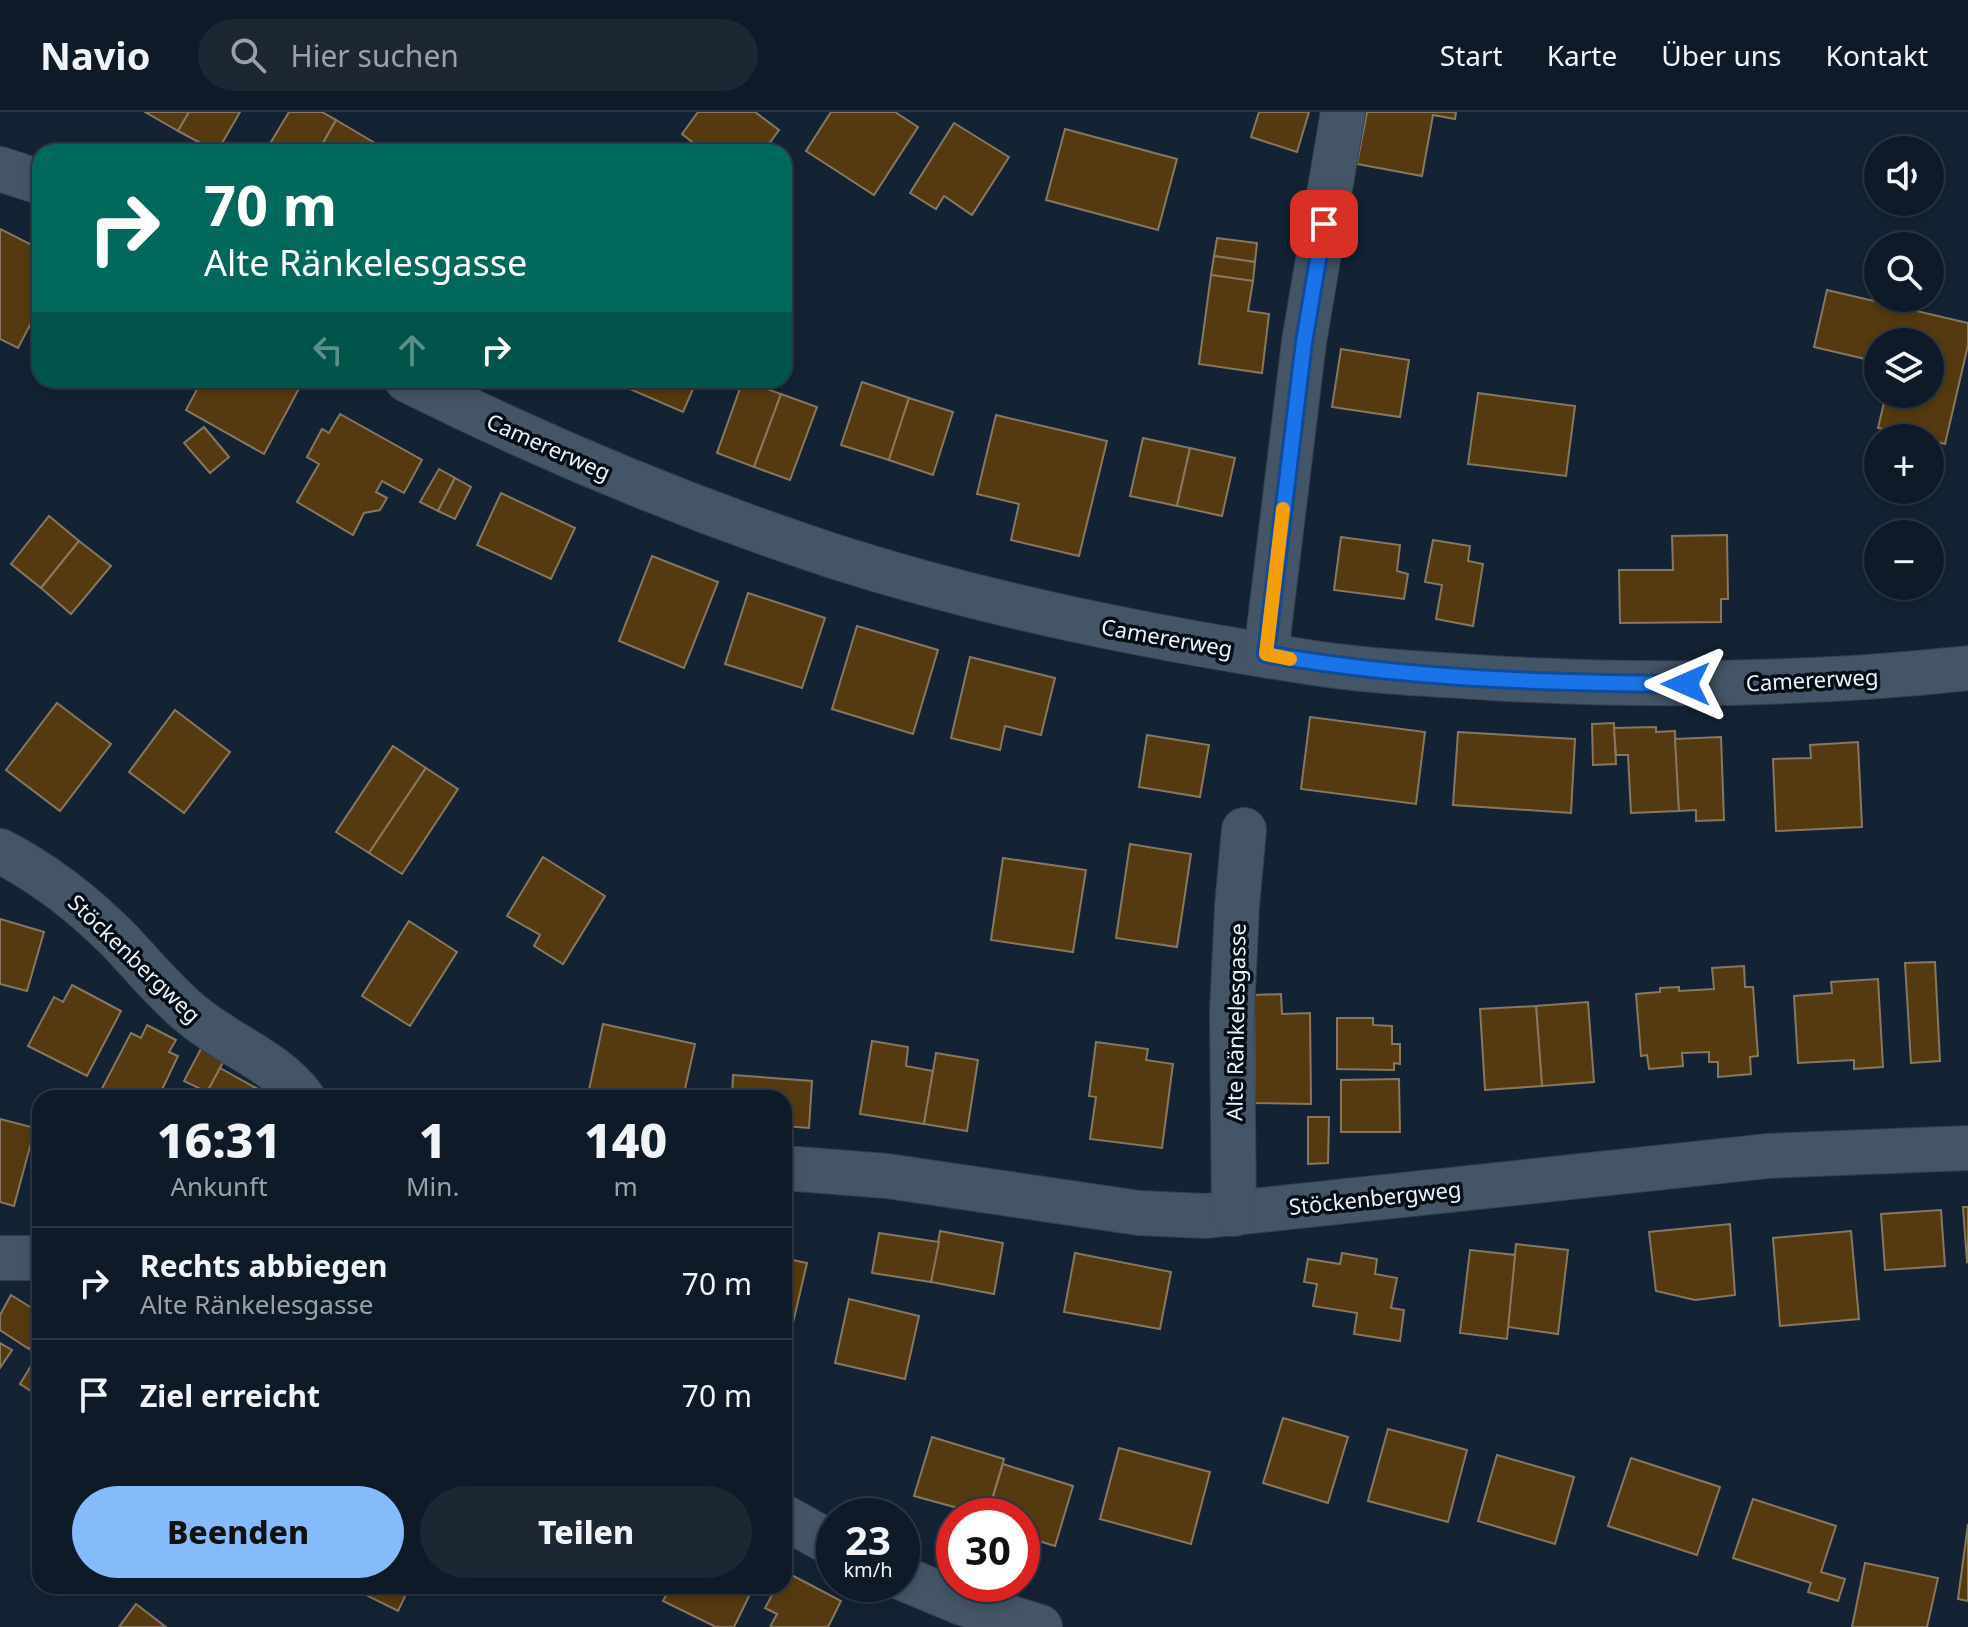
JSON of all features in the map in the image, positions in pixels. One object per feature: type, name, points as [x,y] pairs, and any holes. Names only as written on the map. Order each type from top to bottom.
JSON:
[{"type":"street","points":[[1266,654],[1304,342],[1343,112]]},
{"type":"street","points":[[0,169],[32,179]]},
{"type":"street","name":"Camererweg","points":[[424,388],[584,463],[735,522],[835,556],[1070,619],[1317,664],[1442,675],[1619,684],[1781,681],[1968,668]]},
{"type":"street","name":"Alte Ränkelesgasse","points":[[1234,1214],[1232,1012],[1244,830]]},
{"type":"street","name":"Stöckenbergweg","points":[[0,851],[59,885],[116,937],[186,1010],[280,1073],[296,1090]]},
{"type":"street","name":"Stöckenbergweg","points":[[792,1169],[887,1176],[1139,1213],[1205,1216],[1768,1156],[1968,1148]]},
{"type":"street","points":[[0,1258],[32,1258]]},
{"type":"street","points":[[792,1521],[816,1535]]},
{"type":"street","points":[[920,1586],[962,1603],[1040,1627]]},
{"type":"building","points":[[145,112],[189,112],[178,131]]},
{"type":"building","points":[[189,112],[240,112],[222,144],[202,144],[178,131]]},
{"type":"building","points":[[289,112],[322,112],[336,120],[322,144],[270,144]]},
{"type":"building","points":[[698,112],[755,112],[779,130],[769,144],[695,144],[682,134]]},
{"type":"building","points":[[831,112],[895,112],[918,127],[874,195],[806,151]]},
{"type":"building","points":[[1259,112],[1309,112],[1297,152],[1251,137]]},
{"type":"building","points":[[1367,112],[1456,112],[1455,119],[1433,115],[1422,176],[1357,164]]},
{"type":"building","points":[[336,120],[375,143],[374,144],[322,144]]},
{"type":"building","points":[[954,123],[1009,157],[972,215],[944,196],[936,209],[910,193]]},
{"type":"building","points":[[1065,129],[1177,159],[1158,230],[1046,200]]},
{"type":"building","points":[[0,229],[32,245],[32,321],[18,348],[0,339]]},
{"type":"building","points":[[1217,238],[1257,243],[1255,262],[1214,256]]},
{"type":"building","points":[[1214,256],[1255,262],[1253,281],[1211,275]]},
{"type":"building","points":[[1211,275],[1253,281],[1248,311],[1269,314],[1262,373],[1199,364]]},
{"type":"building","points":[[1827,290],[1864,299],[1864,312],[1921,312],[1968,323],[1968,345],[1945,444],[1944,424],[1879,424],[1883,408],[1944,408],[1944,328],[1864,328],[1864,359],[1814,347]]},
{"type":"building","points":[[1341,349],[1409,360],[1400,417],[1332,407]]},
{"type":"building","points":[[862,382],[909,398],[889,460],[841,445]]},
{"type":"building","points":[[198,388],[299,388],[264,454],[186,410]]},
{"type":"building","points":[[628,388],[694,388],[683,412]]},
{"type":"building","points":[[740,388],[765,388],[781,394],[754,467],[717,453]]},
{"type":"building","points":[[1478,393],[1575,406],[1566,476],[1468,464]]},
{"type":"building","points":[[781,394],[817,407],[790,480],[754,467]]},
{"type":"building","points":[[909,398],[953,412],[933,475],[889,460]]},
{"type":"building","points":[[340,414],[422,460],[404,493],[382,481],[376,492],[387,498],[380,510],[364,513],[353,535],[297,502],[319,464],[307,457],[322,429],[329,433]]},
{"type":"building","points":[[996,415],[1107,441],[1079,556],[1011,540],[1019,504],[977,494]]},
{"type":"building","points":[[204,427],[229,457],[210,473],[184,443]]},
{"type":"building","points":[[1143,438],[1190,448],[1177,506],[1130,496]]},
{"type":"building","points":[[1190,448],[1235,458],[1222,516],[1177,506]]},
{"type":"building","points":[[439,469],[455,478],[438,511],[420,502]]},
{"type":"building","points":[[455,478],[471,487],[455,519],[438,511]]},
{"type":"building","points":[[501,493],[575,528],[551,579],[477,545]]},
{"type":"building","points":[[49,516],[79,541],[41,588],[11,564]]},
{"type":"building","points":[[1727,535],[1728,599],[1721,599],[1721,622],[1620,623],[1619,570],[1673,570],[1672,536]]},
{"type":"building","points":[[1341,537],[1400,545],[1397,571],[1408,574],[1404,599],[1334,590]]},
{"type":"building","points":[[1433,540],[1470,546],[1468,561],[1483,564],[1473,626],[1436,619],[1442,585],[1425,582]]},
{"type":"building","points":[[79,541],[111,566],[71,614],[41,588]]},
{"type":"building","points":[[652,556],[718,582],[684,668],[619,641]]},
{"type":"building","points":[[748,593],[825,618],[802,688],[725,664]]},
{"type":"building","points":[[857,626],[938,650],[913,734],[832,709]]},
{"type":"building","points":[[970,657],[1055,678],[1041,735],[1005,726],[1000,750],[951,738]]},
{"type":"building","points":[[57,703],[111,744],[60,811],[6,770]]},
{"type":"building","points":[[175,710],[230,752],[184,813],[129,772]]},
{"type":"building","points":[[1310,717],[1425,732],[1416,804],[1301,789]]},
{"type":"building","points":[[1614,723],[1616,764],[1593,765],[1592,724]]},
{"type":"building","points":[[1656,727],[1656,732],[1675,731],[1679,811],[1631,813],[1628,755],[1616,755],[1614,728]]},
{"type":"building","points":[[1458,732],[1575,739],[1571,813],[1453,805]]},
{"type":"building","points":[[1147,735],[1209,745],[1200,797],[1139,787]]},
{"type":"building","points":[[1721,737],[1724,820],[1696,821],[1696,810],[1679,811],[1675,739]]},
{"type":"building","points":[[1858,742],[1862,827],[1776,831],[1773,759],[1811,758],[1810,745]]},
{"type":"building","points":[[393,746],[426,768],[369,853],[336,832]]},
{"type":"building","points":[[426,768],[458,789],[402,874],[369,853]]},
{"type":"building","points":[[1130,844],[1191,854],[1177,947],[1116,938]]},
{"type":"building","points":[[543,857],[605,896],[563,964],[534,946],[540,935],[507,916]]},
{"type":"building","points":[[1003,858],[1086,870],[1073,952],[991,940]]},
{"type":"building","points":[[0,919],[44,932],[27,991],[0,984]]},
{"type":"building","points":[[409,921],[457,952],[410,1026],[362,996]]},
{"type":"building","points":[[1935,962],[1940,1061],[1911,1063],[1905,963]]},
{"type":"building","points":[[1744,966],[1745,987],[1753,987],[1758,1056],[1750,1057],[1751,1074],[1718,1077],[1718,1062],[1709,1062],[1709,1052],[1682,1053],[1683,1066],[1649,1069],[1647,1055],[1641,1056],[1636,994],[1660,992],[1660,988],[1679,987],[1679,991],[1714,989],[1712,968]]},
{"type":"building","points":[[1878,979],[1883,1067],[1854,1069],[1854,1060],[1798,1063],[1794,996],[1832,993],[1831,982]]},
{"type":"building","points":[[72,985],[121,1011],[87,1076],[28,1046],[54,997],[63,1002]]},
{"type":"building","points":[[1281,994],[1282,1014],[1310,1013],[1311,1104],[1255,1103],[1254,995]]},
{"type":"building","points":[[1588,1002],[1594,1082],[1542,1086],[1536,1006]]},
{"type":"building","points":[[1536,1006],[1542,1086],[1485,1090],[1480,1009]]},
{"type":"building","points":[[1337,1018],[1373,1018],[1373,1025],[1392,1026],[1392,1044],[1400,1044],[1400,1064],[1394,1063],[1394,1070],[1337,1069]]},
{"type":"building","points":[[603,1024],[695,1044],[685,1090],[589,1090]]},
{"type":"building","points":[[147,1025],[176,1040],[169,1052],[178,1056],[162,1090],[101,1090],[131,1033],[141,1038]]},
{"type":"building","points":[[872,1041],[908,1047],[906,1066],[933,1071],[924,1124],[860,1114]]},
{"type":"building","points":[[1096,1042],[1148,1049],[1146,1060],[1173,1064],[1162,1148],[1090,1139],[1096,1097],[1089,1096]]},
{"type":"building","points":[[204,1043],[227,1055],[208,1090],[184,1081]]},
{"type":"building","points":[[936,1053],[978,1060],[967,1131],[924,1124]]},
{"type":"building","points":[[220,1068],[254,1087],[253,1090],[208,1090]]},
{"type":"building","points":[[733,1075],[812,1081],[809,1128],[792,1127],[792,1090],[732,1090]]},
{"type":"building","points":[[1399,1079],[1400,1132],[1341,1132],[1341,1080]]},
{"type":"building","points":[[1308,1117],[1329,1117],[1328,1163],[1308,1164]]},
{"type":"building","points":[[0,1119],[32,1127],[32,1139],[14,1206],[0,1202]]},
{"type":"building","points":[[1963,1207],[1968,1207],[1967,1262]]},
{"type":"building","points":[[1941,1210],[1945,1266],[1885,1270],[1881,1214]]},
{"type":"building","points":[[1730,1224],[1735,1295],[1695,1300],[1656,1291],[1649,1232]]},
{"type":"building","points":[[940,1231],[1003,1243],[994,1294],[931,1282]]},
{"type":"building","points":[[1851,1231],[1859,1319],[1780,1326],[1773,1238]]},
{"type":"building","points":[[879,1233],[939,1242],[931,1282],[872,1273]]},
{"type":"building","points":[[1516,1244],[1568,1250],[1558,1334],[1508,1327]]},
{"type":"building","points":[[1470,1250],[1515,1255],[1507,1339],[1460,1333]]},
{"type":"building","points":[[1075,1253],[1171,1272],[1160,1329],[1064,1312]]},
{"type":"building","points":[[1342,1253],[1377,1259],[1375,1274],[1397,1278],[1391,1308],[1404,1310],[1400,1341],[1354,1334],[1357,1313],[1313,1306],[1317,1284],[1304,1282],[1308,1259],[1340,1264]]},
{"type":"building","points":[[792,1260],[807,1263],[792,1323]]},
{"type":"building","points":[[11,1295],[32,1308],[32,1344],[29,1349],[0,1330],[0,1315]]},
{"type":"building","points":[[849,1299],[919,1316],[905,1379],[835,1363]]},
{"type":"building","points":[[0,1343],[12,1350],[0,1368]]},
{"type":"building","points":[[32,1364],[32,1392],[20,1384]]},
{"type":"building","points":[[1283,1418],[1348,1437],[1328,1503],[1263,1483]]},
{"type":"building","points":[[1388,1429],[1467,1450],[1448,1522],[1368,1501]]},
{"type":"building","points":[[932,1437],[1004,1459],[992,1498],[936,1498],[936,1502],[914,1496]]},
{"type":"building","points":[[1119,1448],[1210,1472],[1191,1544],[1100,1519]]},
{"type":"building","points":[[1497,1455],[1574,1477],[1555,1544],[1478,1521]]},
{"type":"building","points":[[1631,1458],[1720,1487],[1697,1555],[1608,1526]]},
{"type":"building","points":[[1003,1464],[1073,1486],[1055,1546],[1040,1541],[1040,1498],[993,1498]]},
{"type":"building","points":[[1753,1499],[1836,1526],[1821,1572],[1845,1579],[1838,1601],[1808,1592],[1811,1583],[1733,1558]]},
{"type":"building","points":[[1968,1524],[1968,1601],[1958,1599]]},
{"type":"building","points":[[1865,1563],[1938,1578],[1927,1627],[1852,1627]]},
{"type":"building","points":[[792,1575],[816,1588],[816,1602],[840,1602],[828,1627],[770,1627],[777,1614],[765,1608],[773,1594],[792,1594]]},
{"type":"building","points":[[364,1594],[406,1594],[398,1611]]},
{"type":"building","points":[[667,1594],[750,1594],[734,1627],[716,1627],[663,1601]]},
{"type":"building","points":[[136,1604],[166,1627],[119,1627]]},
{"type":"slow traffic","points":[[1283,509],[1266,654],[1290,659]]},
{"type":"route","points":[[1324,224],[1304,342],[1266,654],[1317,664],[1442,675],[1619,684],[1686,684]]}]
